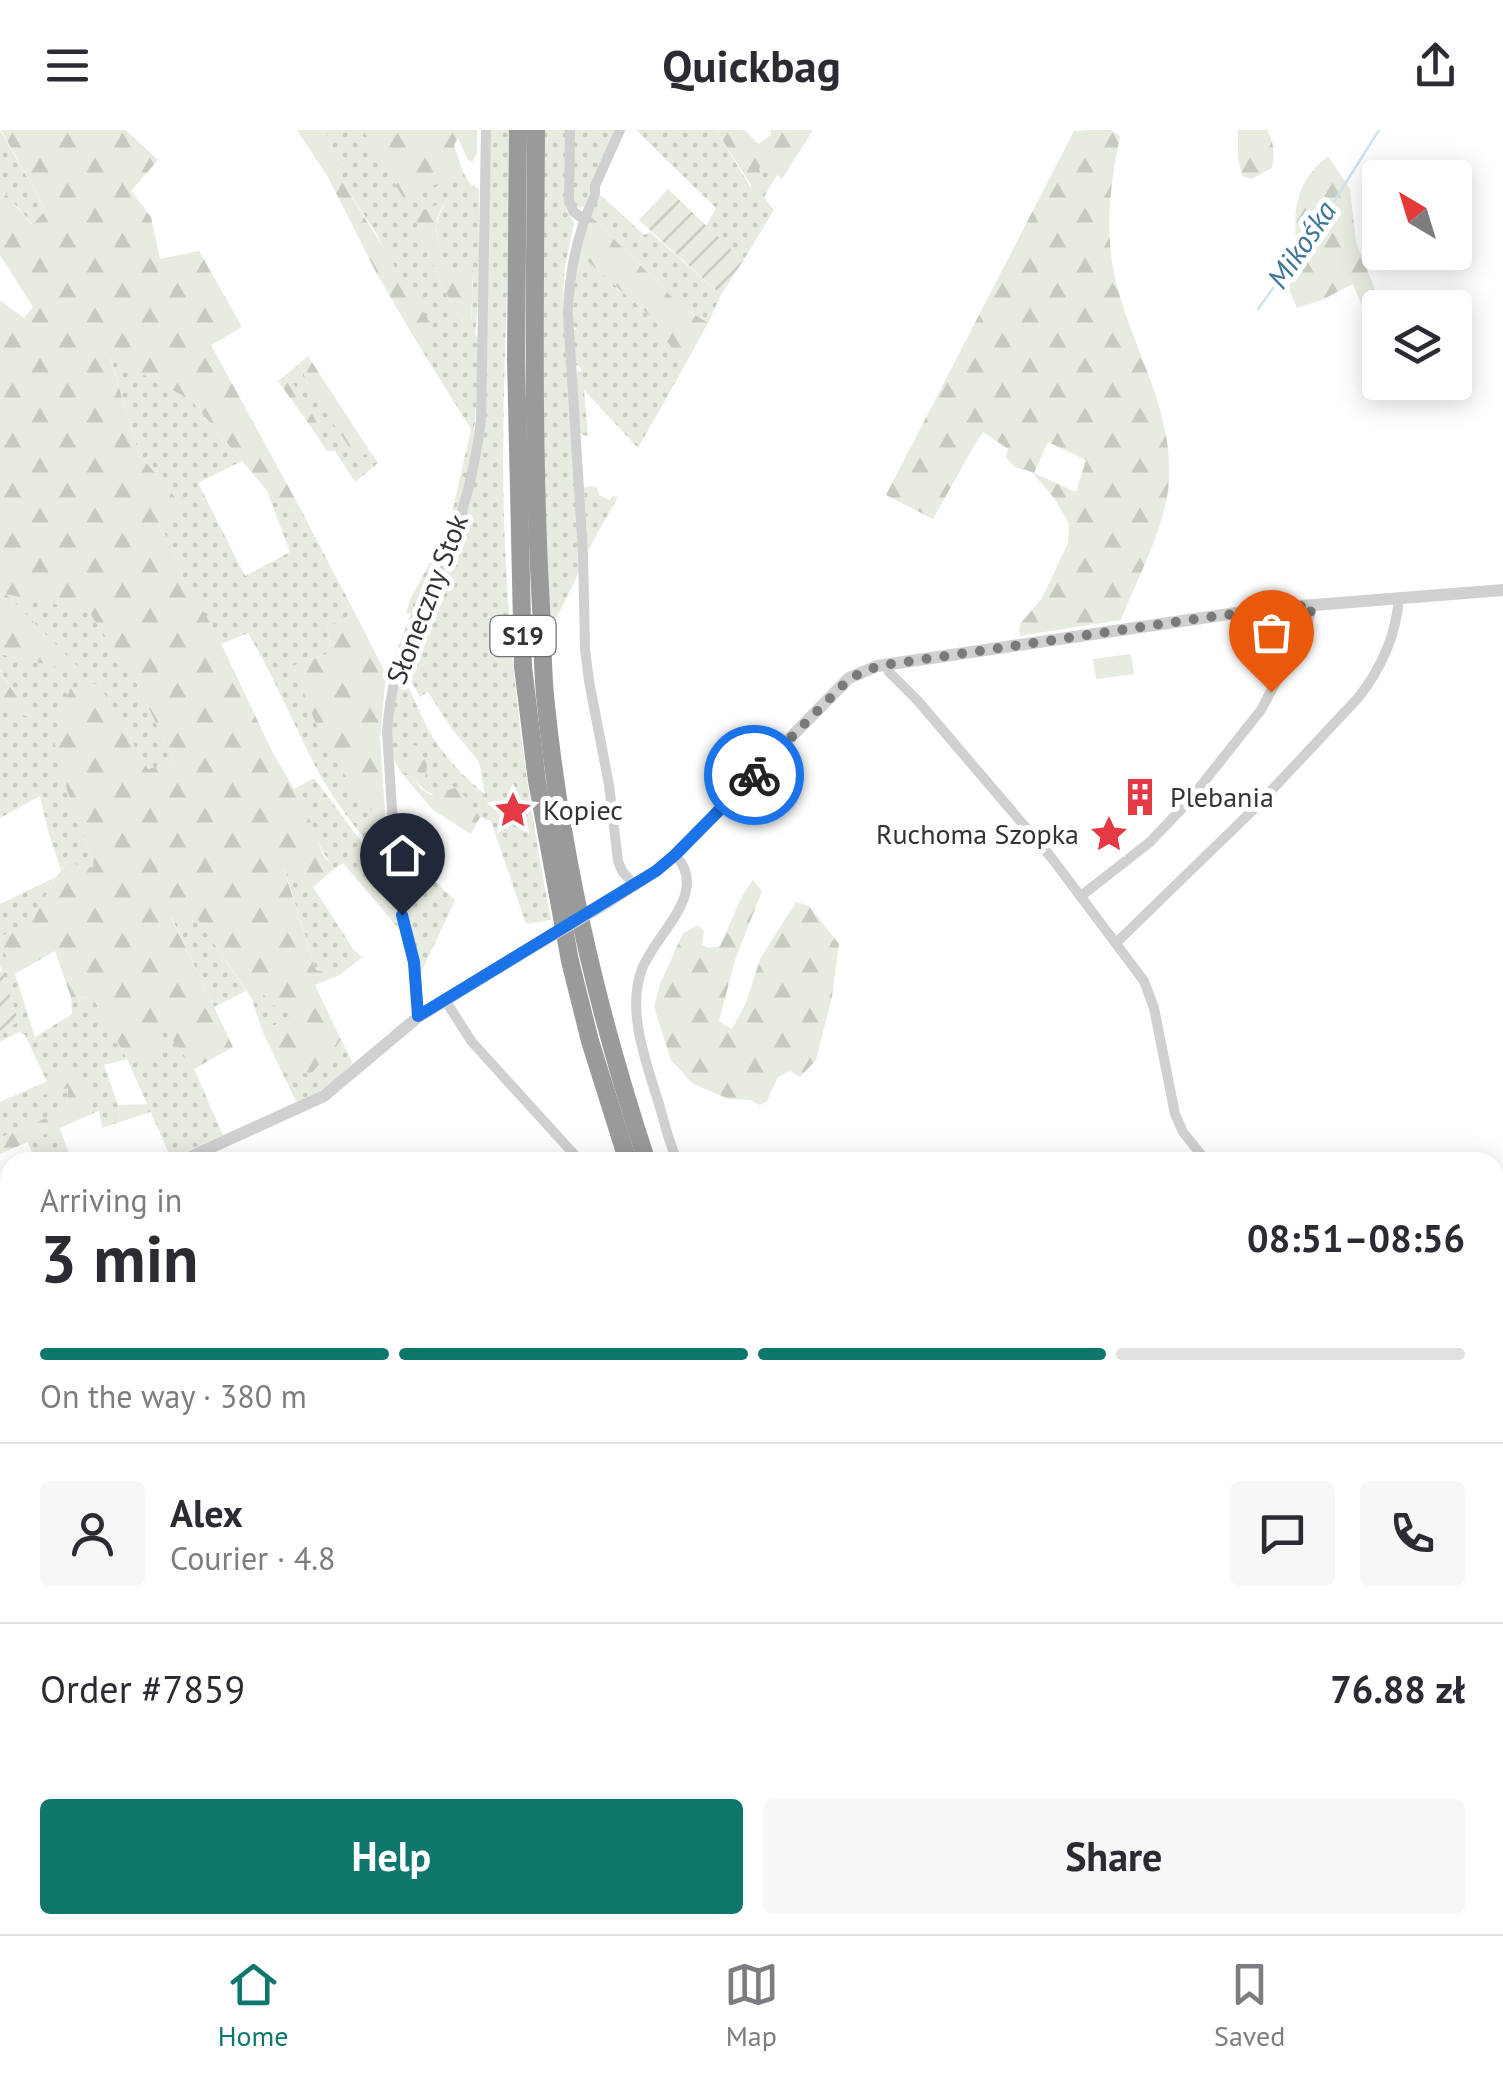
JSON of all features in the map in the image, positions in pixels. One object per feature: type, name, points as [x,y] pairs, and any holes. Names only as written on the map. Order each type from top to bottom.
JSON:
[{"type":"highway","name":"S19","points":[[518,130],[516,359],[525,682],[543,819],[570,961],[625,1152]]},
{"type":"highway","name":"S19","points":[[536,130],[535,464],[546,704],[560,810],[588,957],[644,1152]]},
{"type":"street","name":"Słoneczny Stok","points":[[418,1016],[414,962],[402,915],[394,856],[387,754],[389,708],[400,658],[455,531],[478,449],[486,130]]},
{"type":"street","points":[[570,130],[569,202],[583,219]]},
{"type":"street","points":[[620,130],[583,219],[572,263],[568,314],[585,649],[618,861],[635,886]]},
{"type":"street","points":[[202,1152],[324,1096],[418,1016],[635,886],[675,855],[837,689],[860,672],[894,662],[1216,616],[1503,590]]},
{"type":"street","points":[[1116,943],[1254,810],[1364,690],[1393,634],[1399,598]]},
{"type":"street","points":[[1081,896],[1150,842],[1188,802],[1260,710],[1309,619],[1312,605]]},
{"type":"street","points":[[894,662],[889,672],[1050,857],[1144,982],[1154,1008],[1166,1081],[1178,1123],[1200,1152]]},
{"type":"street","points":[[675,855],[687,871],[686,892],[641,972],[637,1002],[648,1068],[675,1152]]},
{"type":"street","points":[[445,1000],[472,1042],[572,1152]]},
{"type":"green space","points":[[0,130],[46,210],[33,225],[0,187]]},
{"type":"green space","points":[[1,130],[126,130],[158,160],[131,191],[151,217],[160,259],[199,251],[242,327],[211,345],[301,510],[284,511],[191,400],[110,357],[139,454],[185,509],[162,528],[184,579],[216,633],[271,749],[306,810],[323,855],[334,869],[313,887],[284,870],[316,970],[340,975],[315,985],[341,1040],[310,1075],[278,1064],[262,1030],[280,1023],[296,1023],[295,1011],[275,1007],[263,994],[252,999],[198,920],[171,917],[233,1047],[194,1069],[159,1021],[162,1058],[127,1059],[93,998],[71,997],[55,951],[15,974],[0,943],[0,937],[33,920],[71,858],[79,868],[95,867],[63,779],[53,737],[70,689],[98,683],[148,769],[175,762],[132,674],[88,611],[6,594],[84,673],[0,654],[0,300],[24,318],[33,307],[0,255],[0,187],[32,225],[46,210]]},
{"type":"green space","points":[[297,130],[325,130],[343,183],[432,326],[431,344],[418,344],[329,179]]},
{"type":"green space","points":[[325,130],[363,130],[404,198],[463,172],[470,184],[479,189],[477,385],[471,454],[450,534],[412,614],[406,613],[410,600],[449,526],[471,429],[418,344],[431,344],[376,233],[343,183]],"holes":[[[445,204],[437,239],[451,274],[473,265],[471,328],[446,293],[414,214]]]},
{"type":"green space","points":[[363,130],[477,130],[477,153],[472,162],[468,160],[458,138],[454,145],[463,172],[404,199]]},
{"type":"green space","points":[[489,130],[510,130],[503,422],[506,570],[519,721],[551,920],[526,924],[491,821],[480,817],[467,798],[430,793],[413,777],[402,774],[389,750],[393,699],[400,673],[439,747],[485,794],[479,762],[428,692],[420,697],[402,664],[479,459]]},
{"type":"green space","points":[[544,130],[567,130],[565,207],[574,223],[564,271],[563,308],[580,570],[549,633],[542,406]]},
{"type":"green space","points":[[574,130],[615,130],[580,208],[573,198]]},
{"type":"green space","points":[[636,130],[716,130],[751,188],[759,168],[765,164],[777,175],[764,197],[774,210],[743,261],[706,226],[716,208]]},
{"type":"green space","points":[[716,130],[745,130],[758,144],[771,135],[770,130],[813,130],[782,179],[765,165],[759,168],[763,183],[756,193]]},
{"type":"green space","points":[[1111,130],[1120,136],[1110,209],[1112,263],[1123,307],[1159,405],[1169,456],[1169,482],[1157,534],[1121,620],[1019,636],[1020,624],[1042,598],[1068,543],[1069,524],[1032,472],[1015,467],[1006,458],[1008,449],[983,432],[933,519],[886,495],[1074,131]],"holes":[[[1048,442],[1086,460],[1076,492],[1034,473]]]},
{"type":"green space","points":[[1238,130],[1267,130],[1273,148],[1272,168],[1251,179],[1242,176]]},
{"type":"green space","points":[[1328,156],[1350,189],[1362,270],[1367,270],[1375,290],[1362,290],[1362,306],[1353,284],[1297,308],[1288,287],[1299,272],[1295,223],[1299,195]]},
{"type":"green space","points":[[668,189],[743,261],[721,295],[639,220]]},
{"type":"green space","points":[[602,196],[644,235],[650,232],[721,295],[708,323],[681,306],[590,217],[597,197]]},
{"type":"green space","points":[[447,201],[437,218],[437,237],[451,274],[473,264],[471,329],[454,308],[413,214]]},
{"type":"green space","points":[[590,217],[681,306],[708,323],[685,365],[657,322],[578,253]]},
{"type":"green space","points":[[578,253],[657,322],[685,365],[638,448],[584,390],[588,436],[580,434],[576,372],[582,371],[576,365],[573,331],[577,329],[573,325]]},
{"type":"green space","points":[[110,356],[191,400],[242,461],[198,483],[245,576],[290,552],[267,491],[284,511],[301,510],[356,615],[327,627],[332,652],[293,666],[354,790],[386,828],[388,868],[326,785],[248,633],[221,644],[184,579],[162,528],[185,509],[139,454]]},
{"type":"green space","points":[[308,356],[371,453],[356,457],[309,388],[300,363]]},
{"type":"green space","points":[[300,363],[309,388],[356,456],[371,453],[378,463],[355,482],[335,451],[327,451],[311,427],[320,431],[286,375]]},
{"type":"green space","points":[[286,375],[322,432],[311,427],[278,381]]},
{"type":"green space","points":[[591,486],[610,500],[618,497],[588,550],[584,488]]},
{"type":"green space","points":[[5,593],[88,611],[132,674],[175,762],[148,769],[98,683],[63,779],[95,867],[79,868],[71,858],[61,870],[40,796],[0,818],[0,709],[29,716],[0,670],[0,654],[82,672]]},
{"type":"green space","points":[[356,615],[386,674],[380,738],[386,828],[354,790],[320,734],[293,666],[332,652],[327,627]]},
{"type":"green space","points":[[1131,654],[1134,674],[1096,679],[1093,659]]},
{"type":"green space","points":[[0,671],[30,717],[0,709]]},
{"type":"green space","points":[[411,744],[419,747],[427,765],[425,779],[411,765],[407,751]]},
{"type":"green space","points":[[402,774],[413,777],[431,795],[455,788],[467,798],[480,817],[471,834],[433,810]]},
{"type":"green space","points":[[314,778],[392,883],[400,930],[343,863],[334,869],[328,860],[294,789]]},
{"type":"green space","points":[[396,844],[455,900],[419,977],[402,890]]},
{"type":"green space","points":[[284,868],[313,887],[362,957],[340,975],[316,970]]},
{"type":"green space","points":[[56,877],[33,920],[0,937],[0,904]]},
{"type":"green space","points":[[753,880],[762,891],[735,960],[719,1021],[732,1029],[746,1003],[760,959],[796,902],[809,906],[839,944],[832,997],[816,1060],[800,1077],[790,1071],[778,1077],[767,1101],[760,1105],[750,1100],[729,1099],[693,1084],[671,1060],[654,1007],[683,933],[698,925],[704,931],[702,945],[720,946]]},
{"type":"green space","points":[[171,916],[198,920],[246,991],[214,1007]]},
{"type":"green space","points":[[0,943],[15,974],[35,1037],[72,1014],[71,997],[93,998],[127,1059],[104,1065],[120,1122],[102,1128],[99,1111],[94,1113],[84,1084],[47,1082],[25,1035],[19,1032],[0,1042],[0,1031],[19,1022],[0,965]]},
{"type":"green space","points":[[0,972],[19,1022],[0,1031]]},
{"type":"green space","points":[[263,994],[295,1010],[296,1023],[280,1023],[262,1030],[252,999]]},
{"type":"green space","points":[[158,1019],[194,1069],[223,1135],[185,1152],[168,1152],[127,1059],[162,1057]]},
{"type":"green space","points":[[341,1040],[353,1063],[320,1091],[296,1101],[278,1064],[311,1074]]},
{"type":"green space","points":[[73,1070],[84,1084],[94,1113],[0,1152],[0,1138],[67,1109],[68,1088],[42,1095],[36,1086]]},
{"type":"green space","points":[[36,1086],[42,1095],[69,1087],[67,1109],[0,1138],[0,1102]]},
{"type":"green space","points":[[148,1104],[150,1112],[120,1122],[118,1105]]},
{"type":"green space","points":[[59,1126],[68,1152],[32,1152],[27,1141]]},
{"type":"waterway","name":"Mikośka","points":[[1258,309],[1321,222],[1379,130]]},
{"type":"way so far","points":[[754,775],[837,689],[860,672],[878,666],[1312,605],[1309,619],[1271,692]]},
{"type":"place","name":"Plebania","points":[[1140,797]]},
{"type":"place","name":"Kopiec","points":[[513,810]]},
{"type":"place","name":"Ruchoma Szopka","points":[[1109,834]]},
{"type":"route","points":[[402,915],[414,962],[418,1016],[656,871],[754,775]]}]
